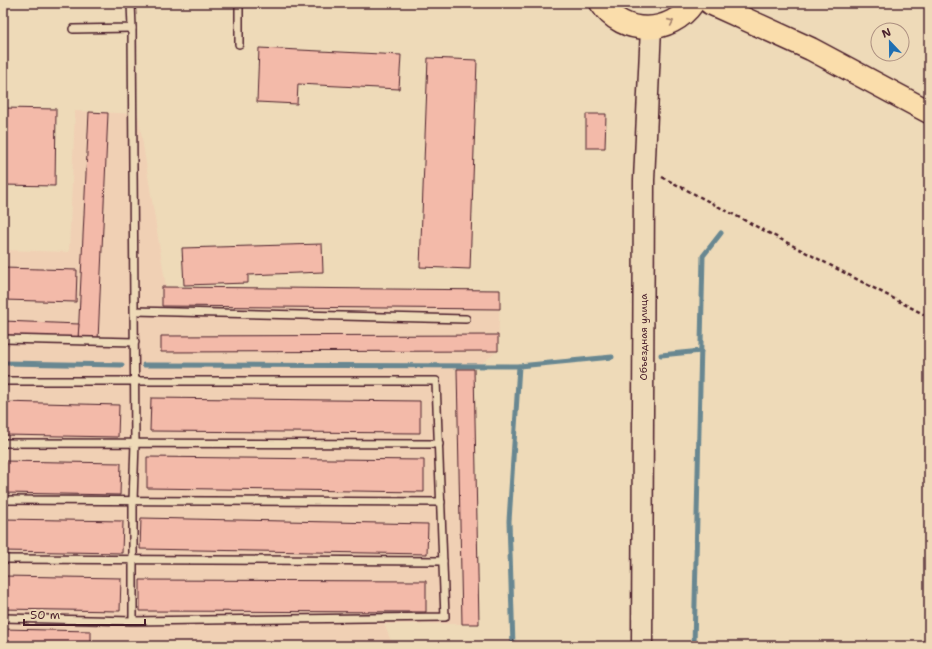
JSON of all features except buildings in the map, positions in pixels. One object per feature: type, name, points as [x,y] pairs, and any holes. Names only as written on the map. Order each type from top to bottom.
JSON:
[{"type":"main road","points":[[601,3],[606,10],[620,22],[637,28],[651,28],[672,23],[687,12],[693,3]]},
{"type":"main road","points":[[710,3],[811,49],[929,112]]},
{"type":"main road","name":"Объездная улица","points":[[642,646],[645,169],[651,28]]},
{"type":"lane","points":[[131,3],[135,311],[135,443],[132,501],[133,621]]},
{"type":"lane","points":[[238,3],[239,44]]},
{"type":"lane","points":[[73,29],[132,28]]},
{"type":"lane","points":[[135,311],[466,319]]},
{"type":"lane","points":[[3,339],[135,342]]},
{"type":"lane","points":[[3,381],[436,381],[445,617],[133,621],[3,618]]},
{"type":"lane","points":[[3,443],[439,444]]},
{"type":"lane","points":[[3,500],[441,502]]},
{"type":"lane","points":[[3,559],[443,561]]},
{"type":"path","points":[[645,169],[929,317]]},
{"type":"shaded area","points":[[75,111],[138,114],[166,287],[500,290],[498,351],[474,369],[479,624],[384,624],[393,646],[3,646],[3,250],[69,252]]},
{"type":"waterway","points":[[694,646],[703,256],[721,233]]},
{"type":"waterway","points":[[661,355],[701,351]]},
{"type":"waterway","points":[[144,365],[519,366],[612,357]]},
{"type":"waterway","points":[[3,363],[122,365]]},
{"type":"waterway","points":[[513,646],[509,521],[519,366]]}]
